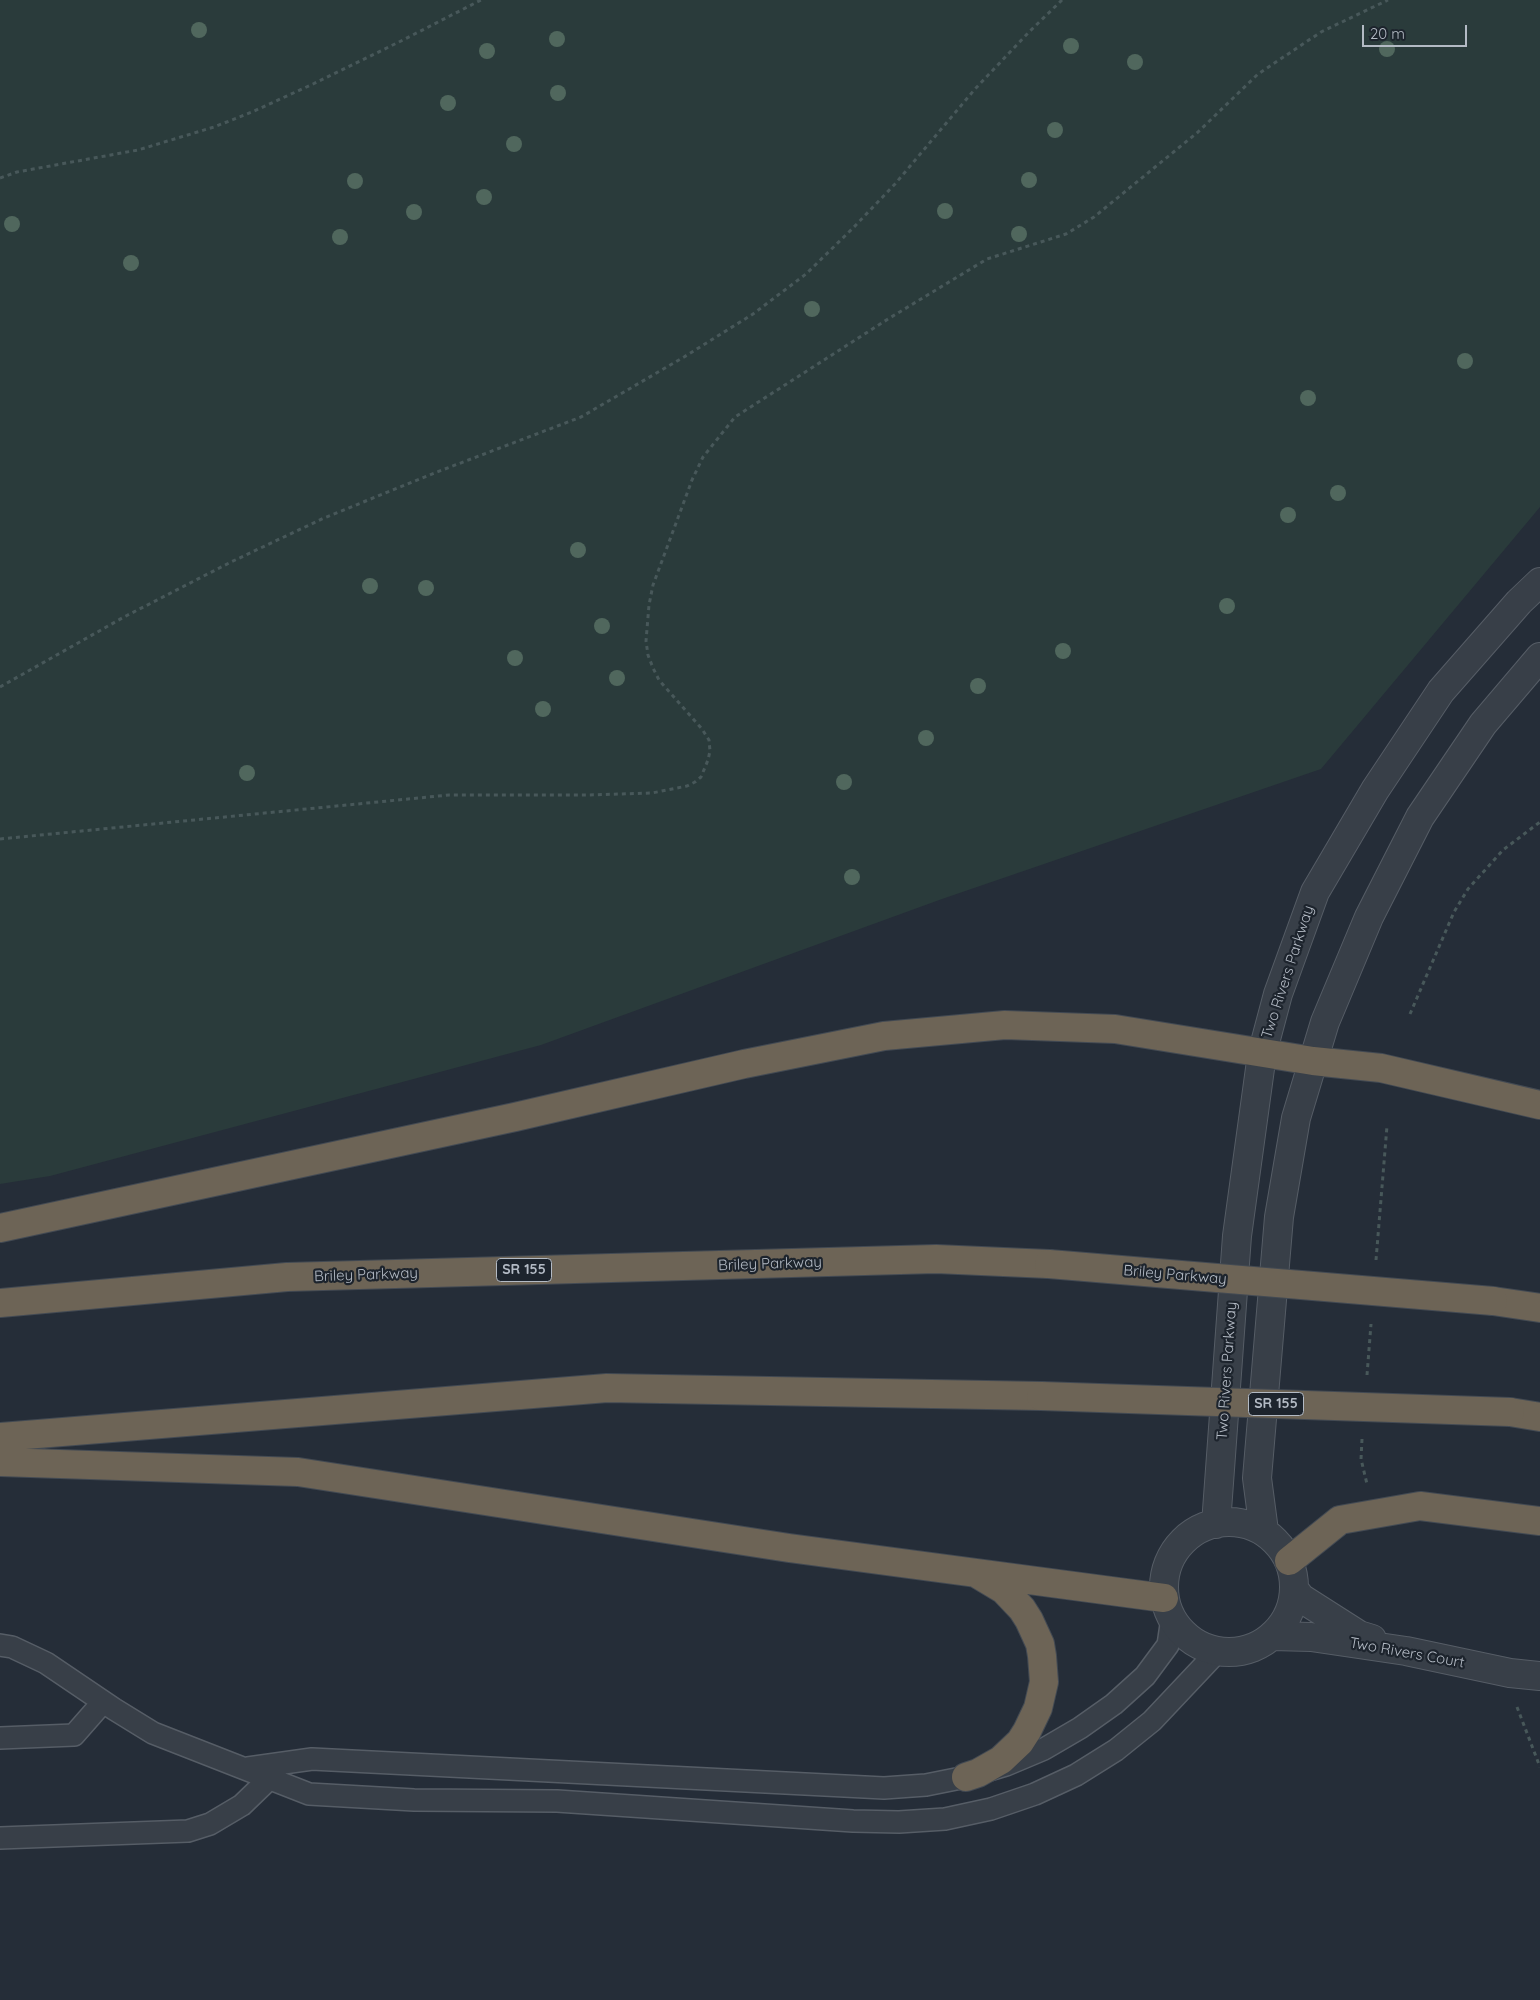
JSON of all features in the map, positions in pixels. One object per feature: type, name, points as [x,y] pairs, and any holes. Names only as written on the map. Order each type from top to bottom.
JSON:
[{"type":"highway","points":[[0,1228],[506,1119],[744,1064],[884,1036],[1005,1025],[1115,1029],[1262,1054],[1381,1068],[1540,1105]]},
{"type":"highway","name":"Briley Parkway","points":[[0,1303],[297,1276],[936,1259],[1048,1264],[1493,1301],[1540,1308]]},
{"type":"highway","name":"SR 155","points":[[0,1437],[607,1388],[1041,1396],[1510,1412],[1540,1417]]},
{"type":"highway","points":[[0,1462],[298,1472],[789,1548],[971,1571],[1168,1608]]},
{"type":"highway","points":[[1289,1561],[1340,1520],[1420,1506],[1540,1521]]},
{"type":"highway","points":[[966,1777],[978,1773],[1001,1760],[1020,1742],[1027,1732],[1038,1708],[1044,1682],[1041,1650],[1029,1620],[1004,1590],[971,1571]]},
{"type":"street","name":"Two Rivers Parkway","points":[[1216,1524],[1237,1236],[1262,1054],[1278,994],[1315,892],[1375,790],[1441,691],[1518,602],[1540,582]]},
{"type":"street","points":[[1264,1531],[1257,1478],[1279,1217],[1296,1118],[1325,1022],[1369,917],[1420,817],[1482,724],[1540,657]]},
{"type":"street","points":[[1233,1521],[1251,1525],[1264,1531],[1281,1547],[1289,1561],[1295,1586],[1289,1613],[1272,1636],[1260,1644],[1239,1651],[1218,1651],[1205,1647],[1190,1638],[1168,1608],[1165,1578],[1172,1556],[1187,1538],[1206,1526],[1233,1521]]},
{"type":"street","points":[[1294,1589],[1301,1598],[1359,1635],[1406,1651]]},
{"type":"street","name":"Two Rivers Court","points":[[1272,1636],[1310,1637],[1406,1651],[1510,1673],[1540,1676]]},
{"type":"lane","points":[[245,1768],[312,1759],[884,1788],[926,1785],[966,1777],[1006,1765],[1044,1749],[1080,1728],[1114,1704],[1145,1676],[1168,1645],[1168,1608]]},
{"type":"lane","points":[[0,1645],[12,1647],[46,1663],[153,1733],[310,1794],[414,1800],[557,1801],[853,1821],[900,1822],[945,1818],[991,1809],[1035,1794],[1076,1775],[1116,1750],[1152,1721],[1218,1651]]},
{"type":"lane","points":[[0,1738],[74,1735],[104,1702]]},
{"type":"lane","points":[[0,1838],[188,1831],[210,1824],[242,1805],[270,1778]]},
{"type":"path","points":[[0,178],[17,172],[138,150],[214,126],[305,88],[481,0]]},
{"type":"path","points":[[0,687],[124,617],[324,518],[437,472],[580,418],[753,314],[806,274],[853,228],[894,184],[975,89],[1062,0]]},
{"type":"path","points":[[0,839],[449,795],[652,793],[687,786],[695,782],[701,776],[708,760],[710,751],[709,740],[702,729],[659,680],[653,668],[648,655],[646,641],[649,604],[655,578],[692,480],[703,457],[735,417],[888,319],[987,259],[1066,234],[1094,217],[1198,132],[1258,74],[1321,32],[1388,0]]},
{"type":"path","points":[[1410,1014],[1454,912],[1468,889],[1503,850],[1540,822]]},
{"type":"path","points":[[1517,1706],[1540,1767]]},
{"type":"shaded area","points":[[0,0],[1540,0],[1540,507],[1321,769],[942,899],[541,1045],[50,1176],[0,1184]]}]
